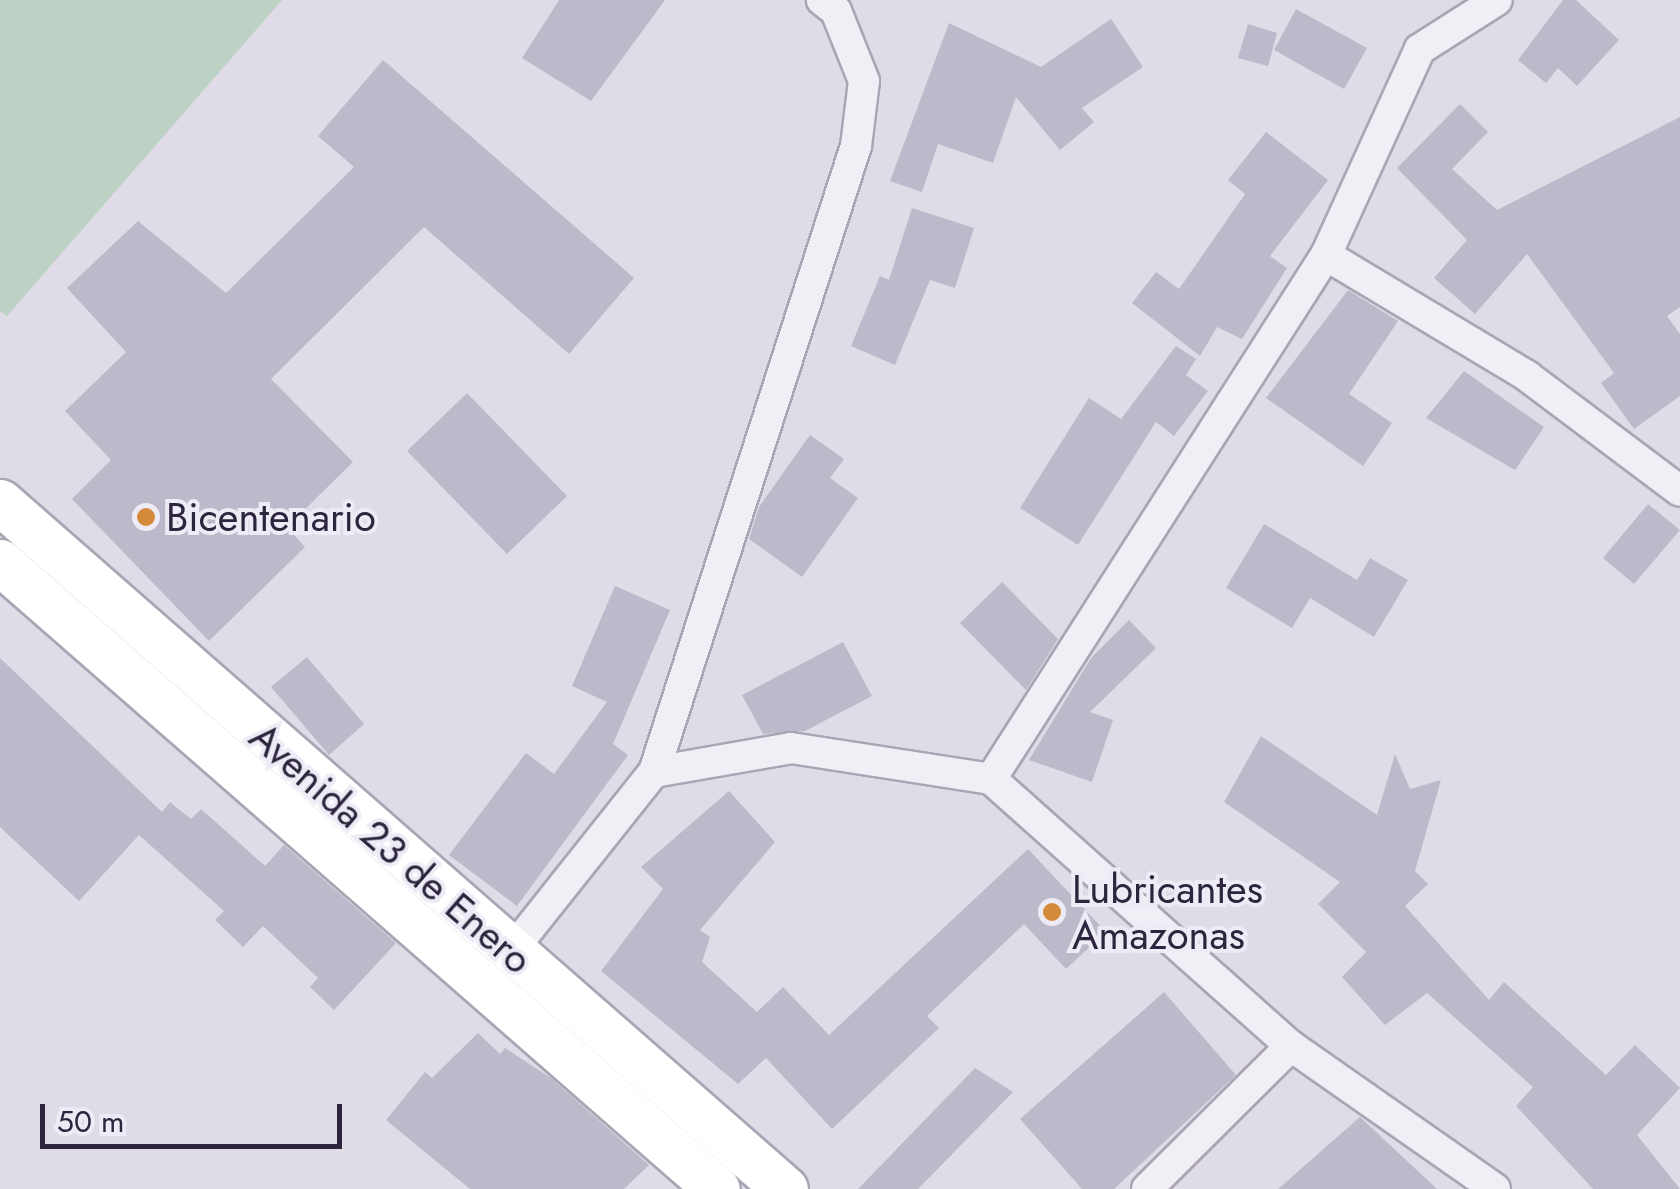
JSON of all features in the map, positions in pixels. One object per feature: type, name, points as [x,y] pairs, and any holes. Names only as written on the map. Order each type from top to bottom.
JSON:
[{"type":"main road","name":"Avenida 23 de Enero","points":[[0,502],[509,954],[785,1189]]},
{"type":"main road","name":"Avenida 23 de Enero","points":[[0,562],[717,1189]]},
{"type":"street","points":[[509,954],[654,772],[856,146],[864,81],[836,11],[822,0]]},
{"type":"street","points":[[991,780],[1326,255],[1420,49],[1497,0]]},
{"type":"street","points":[[1326,255],[1527,376],[1680,491]]},
{"type":"street","points":[[654,772],[790,748],[991,780],[1291,1046],[1494,1189]]},
{"type":"street","points":[[1147,1189],[1291,1046]]},
{"type":"green space","points":[[0,0],[282,0],[7,316],[0,311]]},
{"type":"building","points":[[559,0],[665,0],[591,101],[522,58]]},
{"type":"building","points":[[1563,0],[1576,0],[1619,40],[1577,86],[1558,68],[1546,83],[1518,60]]},
{"type":"building","points":[[1296,9],[1367,48],[1344,89],[1274,50]]},
{"type":"building","points":[[1111,19],[1143,67],[1082,108],[1094,122],[1060,150],[1016,97],[993,163],[938,144],[922,192],[890,181],[949,23],[1041,67]]},
{"type":"building","points":[[1248,24],[1277,33],[1268,66],[1238,58]]},
{"type":"building","points":[[383,60],[634,278],[569,354],[424,227],[271,379],[353,462],[287,527],[305,547],[209,641],[72,499],[111,460],[65,411],[126,352],[67,288],[138,221],[226,293],[354,167],[318,136]]},
{"type":"building","points":[[1460,104],[1488,132],[1452,169],[1497,210],[1680,117],[1680,307],[1667,316],[1680,334],[1680,396],[1634,429],[1601,383],[1614,373],[1527,254],[1475,314],[1434,278],[1467,240],[1397,168]]},
{"type":"building","points":[[1266,132],[1328,180],[1270,256],[1287,268],[1242,339],[1217,327],[1200,356],[1132,303],[1156,272],[1179,289],[1245,194],[1228,180]]},
{"type":"building","points":[[912,208],[974,228],[955,288],[930,280],[895,365],[851,346],[880,276],[889,280]]},
{"type":"building","points":[[1348,290],[1398,321],[1349,394],[1392,423],[1363,466],[1266,398]]},
{"type":"building","points":[[1176,346],[1196,359],[1186,375],[1208,391],[1174,436],[1156,422],[1078,545],[1020,508],[1089,398],[1121,419]]},
{"type":"building","points":[[1464,371],[1544,427],[1515,470],[1426,418]]},
{"type":"building","points":[[467,393],[567,496],[507,554],[407,451]]},
{"type":"building","points":[[810,435],[844,459],[830,478],[858,498],[802,577],[749,539],[759,507]]},
{"type":"building","points":[[1648,504],[1680,530],[1634,584],[1603,558]]},
{"type":"building","points":[[1264,524],[1357,580],[1370,558],[1408,580],[1374,637],[1310,598],[1292,628],[1226,588]]},
{"type":"building","points":[[1002,582],[1058,639],[1026,690],[960,623]]},
{"type":"building","points":[[615,586],[670,610],[613,744],[628,755],[517,906],[449,855],[526,753],[554,774],[607,702],[572,686]]},
{"type":"building","points":[[1129,620],[1156,648],[1090,712],[1113,720],[1092,782],[1029,760],[1091,658]]},
{"type":"building","points":[[843,642],[872,696],[805,731],[763,734],[742,695]]},
{"type":"building","points":[[307,657],[364,724],[329,755],[271,687]]},
{"type":"building","points":[[0,658],[162,812],[170,802],[191,819],[201,809],[265,866],[284,845],[396,943],[334,1010],[310,987],[318,978],[263,926],[243,947],[215,920],[224,911],[139,835],[79,901],[0,827]]},
{"type":"building","points":[[1261,736],[1377,815],[1395,754],[1410,789],[1441,780],[1415,871],[1428,884],[1405,906],[1489,1000],[1504,982],[1606,1075],[1635,1045],[1680,1088],[1637,1135],[1680,1189],[1593,1189],[1516,1106],[1533,1087],[1427,993],[1385,1025],[1342,977],[1366,952],[1318,904],[1340,882],[1224,802]]},
{"type":"building","points":[[729,791],[775,842],[700,930],[710,937],[702,962],[757,1012],[783,987],[829,1035],[1028,849],[1106,932],[1066,969],[1024,924],[927,1016],[939,1028],[832,1129],[766,1058],[738,1084],[601,971],[663,889],[641,867]]},
{"type":"building","points":[[1164,992],[1236,1075],[1114,1189],[1082,1189],[1020,1119]]},
{"type":"building","points":[[478,1033],[500,1054],[505,1048],[551,1078],[649,1165],[624,1189],[470,1189],[386,1120],[425,1072],[432,1078]]},
{"type":"building","points":[[975,1068],[1013,1092],[918,1189],[858,1189]]},
{"type":"building","points":[[1360,1117],[1437,1189],[1278,1189]]},
{"type":"place","name":"Bicentenario","points":[[146,517]]},
{"type":"place","name":"Lubricantes Amazonas","points":[[1052,912]]}]
